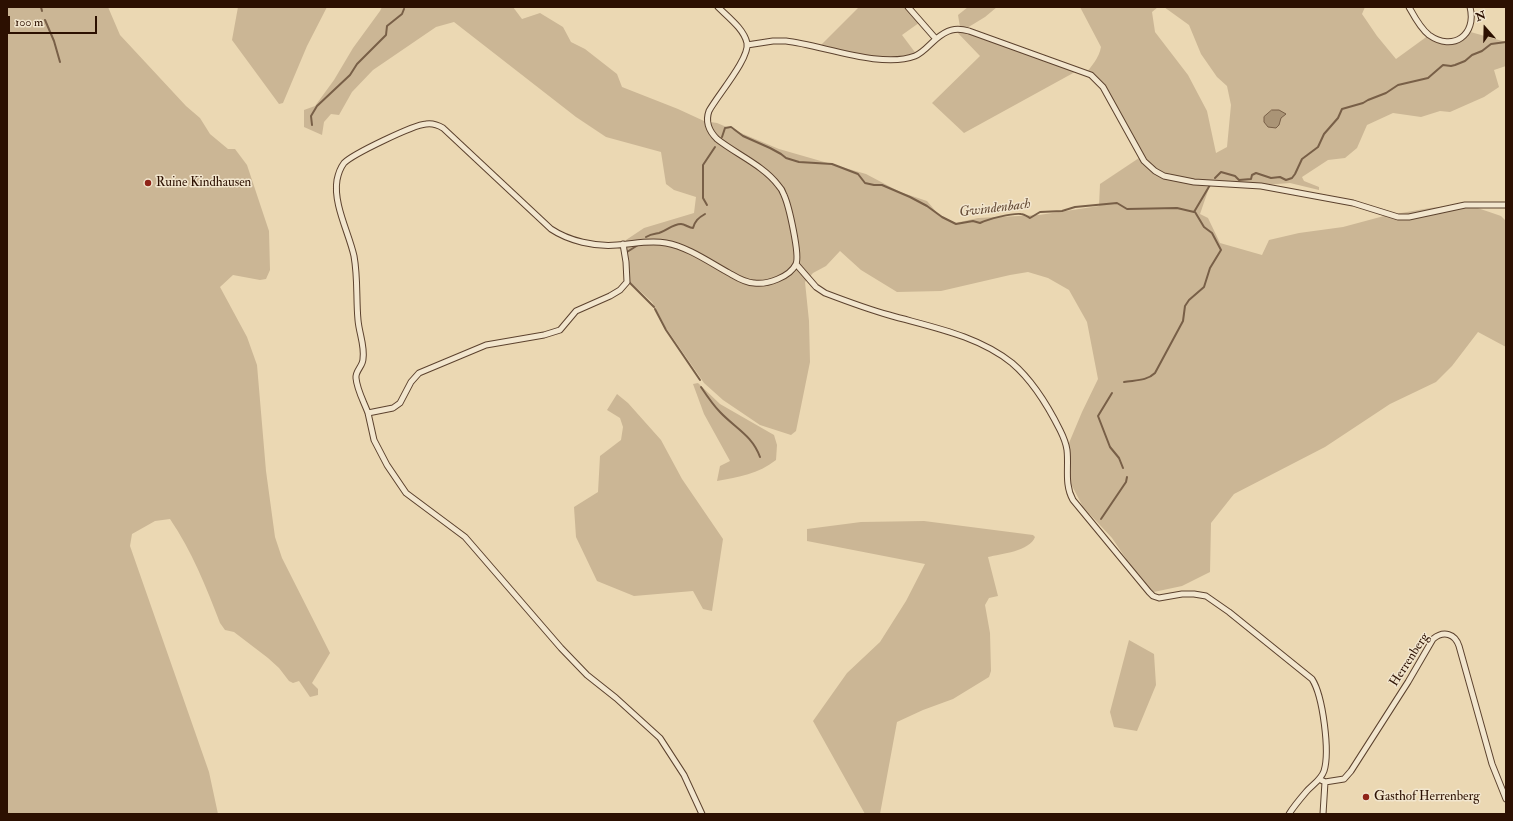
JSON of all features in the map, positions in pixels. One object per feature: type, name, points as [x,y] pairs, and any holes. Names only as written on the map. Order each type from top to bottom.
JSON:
[{"type":"street","points":[[702,814],[684,775],[660,738],[616,698],[587,675],[561,648],[465,537],[406,493],[386,465],[374,440],[368,413],[356,378],[356,373],[361,366],[363,359],[358,322],[356,269],[337,192],[337,179],[344,164],[355,156],[405,131],[431,123],[437,125],[450,134],[554,231],[568,238],[612,245],[656,241],[675,245],[751,283],[759,284],[774,280],[790,271],[797,261],[796,246],[788,209],[782,191],[770,176],[718,139],[711,132],[706,119],[709,110],[742,61],[748,45],[741,30],[718,7]]},
{"type":"street","points":[[908,7],[936,39]]},
{"type":"street","points":[[1409,7],[1426,32],[1439,41],[1454,42],[1463,38],[1470,24],[1470,7]]},
{"type":"street","points":[[748,45],[773,40],[786,41],[850,55],[894,59],[908,58],[918,55],[949,30],[964,30],[987,36],[1091,76],[1103,87],[1144,161],[1164,176],[1194,182],[1261,186],[1353,203],[1384,214],[1398,217],[1465,205],[1506,205]]},
{"type":"street","points":[[368,413],[393,408],[400,403],[411,382],[419,372],[486,345],[544,335],[560,330],[576,311],[610,296],[620,290],[627,282],[626,262],[622,244]]},
{"type":"street","points":[[796,264],[816,287],[825,293],[889,315],[971,339],[1001,355],[1018,370],[1035,390],[1049,411],[1064,439],[1067,451],[1067,483],[1073,500],[1149,592],[1153,596],[1159,598],[1182,594],[1206,596],[1229,612],[1312,678],[1316,685],[1324,717],[1326,742],[1324,771],[1289,814]]},
{"type":"street","name":"Herrenberg","points":[[1325,782],[1344,779],[1351,771],[1408,682],[1433,638],[1444,634],[1454,636],[1459,646],[1492,764],[1506,799]]},
{"type":"street","points":[[1319,779],[1325,782],[1323,814]]},
{"type":"shaded area","points":[[7,7],[108,7],[120,35],[186,106],[200,118],[210,134],[228,149],[235,149],[247,165],[269,231],[270,270],[266,279],[260,280],[233,275],[220,287],[247,337],[257,365],[266,471],[275,537],[282,558],[330,653],[312,683],[318,689],[318,695],[310,697],[299,681],[293,683],[289,681],[279,668],[268,658],[234,632],[225,630],[220,623],[192,556],[170,519],[155,521],[132,534],[130,546],[209,772],[218,814],[7,814]]},
{"type":"shaded area","points":[[238,7],[327,7],[307,46],[283,103],[279,104],[232,40]]},
{"type":"shaded area","points":[[382,7],[513,7],[522,19],[540,13],[563,27],[571,42],[585,49],[617,74],[622,87],[704,121],[717,123],[779,149],[866,174],[900,192],[927,201],[938,214],[955,223],[978,218],[1039,215],[1099,206],[1100,184],[1139,158],[1101,89],[1094,81],[1084,75],[1097,58],[1101,47],[1080,7],[1158,7],[1152,12],[1155,32],[1188,75],[1207,111],[1216,153],[1227,147],[1231,105],[1227,86],[1217,77],[1201,54],[1189,25],[1164,7],[1365,7],[1362,14],[1377,36],[1396,59],[1429,35],[1454,42],[1467,31],[1506,42],[1506,66],[1494,70],[1499,87],[1484,97],[1450,112],[1440,111],[1421,117],[1393,113],[1367,125],[1357,148],[1345,158],[1328,160],[1302,177],[1304,181],[1319,187],[1319,190],[1290,183],[1264,185],[1210,185],[1200,214],[1208,218],[1220,243],[1262,255],[1269,240],[1299,233],[1343,227],[1384,216],[1430,208],[1466,204],[1501,216],[1506,221],[1506,347],[1478,332],[1452,366],[1436,382],[1390,404],[1325,447],[1234,494],[1211,523],[1210,572],[1182,586],[1149,593],[1112,538],[1083,507],[1071,484],[1066,469],[1069,443],[1098,379],[1087,322],[1069,290],[1048,278],[1028,272],[941,291],[897,292],[861,270],[840,251],[826,266],[813,273],[805,282],[809,321],[810,362],[796,431],[791,435],[760,425],[723,400],[704,383],[666,328],[652,302],[629,281],[626,240],[644,228],[694,213],[696,197],[674,190],[666,184],[661,152],[606,137],[576,117],[454,22],[436,27],[373,70],[352,92],[339,115],[331,114],[324,122],[322,135],[304,127],[304,110],[315,106]]},
{"type":"shaded area","points":[[859,7],[911,7],[923,20],[902,35],[917,55],[893,61],[817,49]]},
{"type":"shaded area","points":[[968,7],[997,7],[985,17],[967,28],[1075,72],[964,133],[932,103],[980,56],[955,30],[960,27],[958,15]]},
{"type":"shaded area","points":[[1272,110],[1279,110],[1286,114],[1281,118],[1279,125],[1276,128],[1268,127],[1264,122],[1264,117]]},
{"type":"shaded area","points":[[698,383],[720,404],[774,435],[777,445],[776,460],[755,472],[717,481],[720,466],[730,461],[704,414],[693,384]]},
{"type":"shaded area","points":[[617,394],[628,403],[661,440],[682,479],[723,539],[712,611],[703,609],[693,591],[634,596],[597,581],[576,537],[574,507],[598,492],[600,456],[621,440],[623,427],[620,418],[607,410]]},
{"type":"shaded area","points":[[924,521],[1033,535],[1035,537],[1032,542],[1021,549],[988,557],[998,596],[989,598],[985,605],[990,633],[991,671],[989,677],[953,699],[923,710],[897,722],[880,814],[865,814],[813,721],[847,673],[880,642],[906,601],[925,564],[807,541],[807,529],[861,522]]},
{"type":"shaded area","points":[[1129,640],[1154,654],[1156,685],[1137,731],[1114,727],[1110,712]]},
{"type":"waterway","points":[[41,7],[42,11]]},
{"type":"waterway","points":[[312,125],[311,116],[317,106],[350,75],[357,64],[386,35],[387,26],[402,14],[404,9]]},
{"type":"waterway","points":[[45,20],[54,41],[60,62]]},
{"type":"waterway","name":"Gwindenbach","points":[[1215,178],[1221,172],[1235,176],[1239,180],[1251,179],[1252,175],[1256,173],[1271,178],[1280,177],[1286,180],[1292,178],[1302,159],[1318,147],[1324,134],[1338,118],[1342,109],[1363,103],[1386,93],[1398,85],[1428,78],[1443,65],[1455,65],[1465,61],[1491,44],[1506,42]]},
{"type":"waterway","name":"Gwindenbach","points":[[722,137],[725,128],[731,127],[743,136],[770,148],[786,158],[799,162],[832,164],[858,174],[865,183],[882,185],[910,197],[956,224],[973,221],[980,223],[1012,214],[1023,214],[1030,218],[1040,212],[1062,211],[1075,207],[1117,203],[1127,209],[1177,208],[1194,212],[1210,185]]},
{"type":"waterway","name":"Gwindenbach","points":[[707,205],[703,198],[703,165],[715,147]]},
{"type":"waterway","points":[[1124,382],[1145,379],[1155,373],[1183,321],[1185,306],[1189,300],[1204,287],[1210,268],[1221,250],[1212,233],[1204,227],[1195,212]]},
{"type":"waterway","points":[[646,237],[662,232],[678,224],[693,228],[697,220],[705,214]]},
{"type":"waterway","points":[[626,254],[638,245]]},
{"type":"waterway","points":[[629,282],[654,307]]},
{"type":"waterway","points":[[655,309],[666,330],[700,380]]},
{"type":"waterway","points":[[701,387],[717,409],[748,437],[757,449],[760,457]]},
{"type":"waterway","points":[[1112,393],[1098,416],[1110,447],[1119,458],[1123,468]]},
{"type":"waterway","points":[[1101,519],[1126,482],[1127,477]]},
{"type":"place","name":"Ruine Kindhausen","points":[[148,183]]},
{"type":"place","name":"Gasthof Herrenberg","points":[[1366,797]]}]
